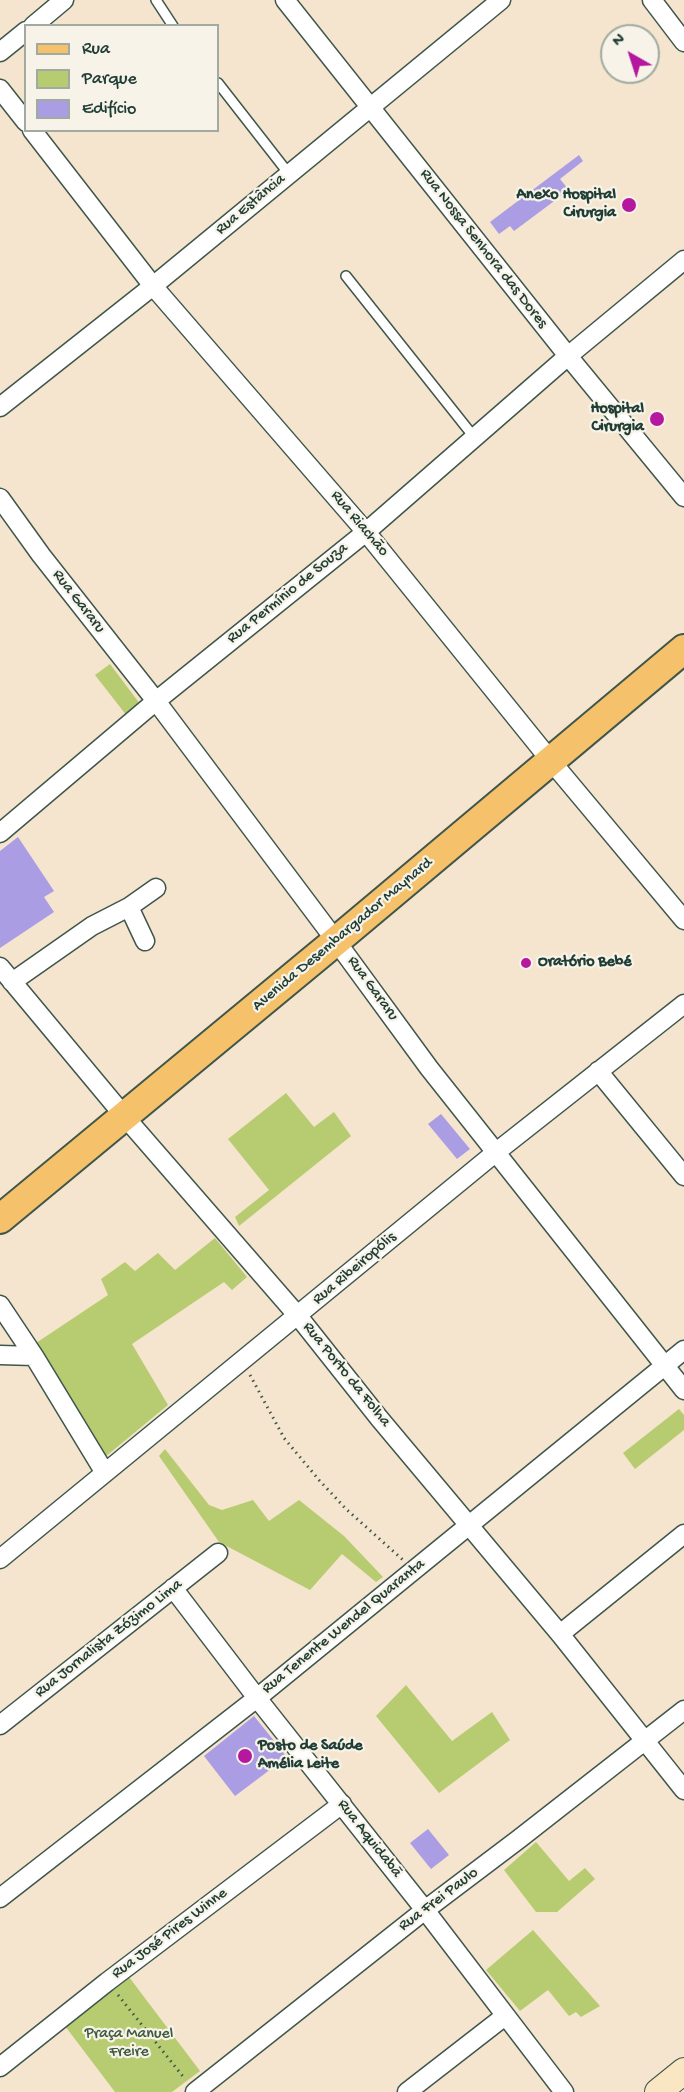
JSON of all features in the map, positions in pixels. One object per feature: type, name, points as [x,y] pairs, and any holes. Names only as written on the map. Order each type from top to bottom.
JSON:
[{"type":"main road","name":"Avenida Desembargador Maynard","points":[[547,755],[684,631]]},
{"type":"main road","name":"Avenida Desembargador Maynard","points":[[0,1196],[118,1109],[547,755],[684,649]]},
{"type":"main road","name":"Avenida Desembargador Maynard","points":[[0,1219],[118,1109]]},
{"type":"main road","points":[[658,2092],[684,2071]]},
{"type":"street","points":[[35,24],[64,0]]},
{"type":"street","name":"Rua Nossa Senhora das Dores","points":[[285,0],[568,356],[684,496]]},
{"type":"street","name":"Rua Estância","points":[[0,407],[153,286],[501,0]]},
{"type":"street","points":[[652,0],[684,42]]},
{"type":"street","points":[[0,52],[24,33]]},
{"type":"street","points":[[0,89],[24,119]]},
{"type":"street","name":"Rua Riachão","points":[[34,132],[153,286],[366,532],[684,920]]},
{"type":"street","name":"Rua Permínio de Souza","points":[[0,833],[156,701],[366,532],[568,356],[684,260]]},
{"type":"street","name":"Rua Gararu","points":[[0,498],[40,555],[156,701],[429,1068],[684,1390]]},
{"type":"street","points":[[12,982],[92,926],[129,907],[156,888]]},
{"type":"street","points":[[129,907],[145,941]]},
{"type":"street","name":"Rua Porto da Folha","points":[[0,967],[118,1109],[298,1316],[379,1418],[560,1634],[684,1790]]},
{"type":"street","name":"Rua Ribeiropólis","points":[[0,1559],[495,1153],[684,1004]]},
{"type":"street","points":[[598,1071],[684,1176]]},
{"type":"street","points":[[0,1305],[34,1356],[105,1473]]},
{"type":"street","name":"Rua Tenente Wendel Quaranta","points":[[0,1898],[257,1698],[684,1350]]},
{"type":"street","points":[[0,1355],[34,1356]]},
{"type":"street","points":[[560,1634],[684,1534]]},
{"type":"street","name":"Rua Jornalista Zózimo Lima","points":[[0,1725],[218,1553]]},
{"type":"street","name":"Rua Aquidabã","points":[[172,1588],[425,1910],[564,2092]]},
{"type":"street","name":"Rua Frei Paulo","points":[[195,2092],[425,1910],[684,1710]]},
{"type":"street","name":"Rua José Pires Winne","points":[[0,2067],[107,1982],[342,1804]]},
{"type":"street","points":[[407,2092],[505,2016]]},
{"type":"lane","points":[[156,0],[172,24]]},
{"type":"lane","points":[[219,84],[289,174]]},
{"type":"lane","points":[[346,276],[474,437]]},
{"type":"path","points":[[242,1361],[284,1438],[346,1509],[413,1569]]},
{"type":"path","points":[[107,1982],[195,2092]]},
{"type":"green space","points":[[110,664],[140,704],[127,716],[95,675]]},
{"type":"green space","points":[[286,1093],[314,1127],[334,1112],[351,1136],[239,1226],[235,1217],[269,1190],[228,1139]]},
{"type":"green space","points":[[215,1238],[247,1277],[232,1290],[224,1282],[132,1344],[168,1405],[105,1457],[36,1343],[108,1295],[101,1279],[125,1262],[135,1271],[158,1253],[175,1270]]},
{"type":"green space","points":[[679,1409],[684,1415],[684,1430],[635,1469],[623,1453]]},
{"type":"green space","points":[[165,1449],[209,1505],[222,1510],[253,1500],[269,1521],[299,1500],[344,1536],[383,1577],[376,1582],[342,1554],[310,1590],[219,1542],[159,1456]]},
{"type":"green space","points":[[406,1685],[452,1741],[492,1712],[510,1740],[439,1793],[376,1716]]},
{"type":"green space","points":[[536,1842],[569,1881],[585,1868],[595,1879],[557,1912],[536,1912],[504,1870]]},
{"type":"green space","points":[[533,1930],[600,2006],[581,2017],[576,2012],[569,2016],[548,1990],[520,2011],[486,1970]]},
{"type":"green space","name":"Praça Manuel Freire","points":[[129,1977],[200,2071],[172,2092],[115,2092],[65,2026]]},
{"type":"building","points":[[579,155],[583,161],[560,179],[569,190],[514,231],[510,226],[499,234],[490,222]]},
{"type":"building","points":[[18,837],[54,891],[44,897],[54,912],[0,948],[0,851]]},
{"type":"building","points":[[441,1114],[470,1149],[457,1159],[428,1124]]},
{"type":"building","name":"Posto de Saúde Amélia Leite","points":[[254,1716],[287,1757],[235,1796],[204,1756]]},
{"type":"building","points":[[428,1829],[449,1855],[431,1869],[410,1843]]},
{"type":"place","name":"Anexo Hospital Cirurgia","points":[[629,205]]},
{"type":"place","name":"Hospital Cirurgia","points":[[657,419]]},
{"type":"place","name":"Oratório Bebé","points":[[526,963]]},
{"type":"place","name":"Posto de Saúde Amélia Leite","points":[[245,1756]]}]
